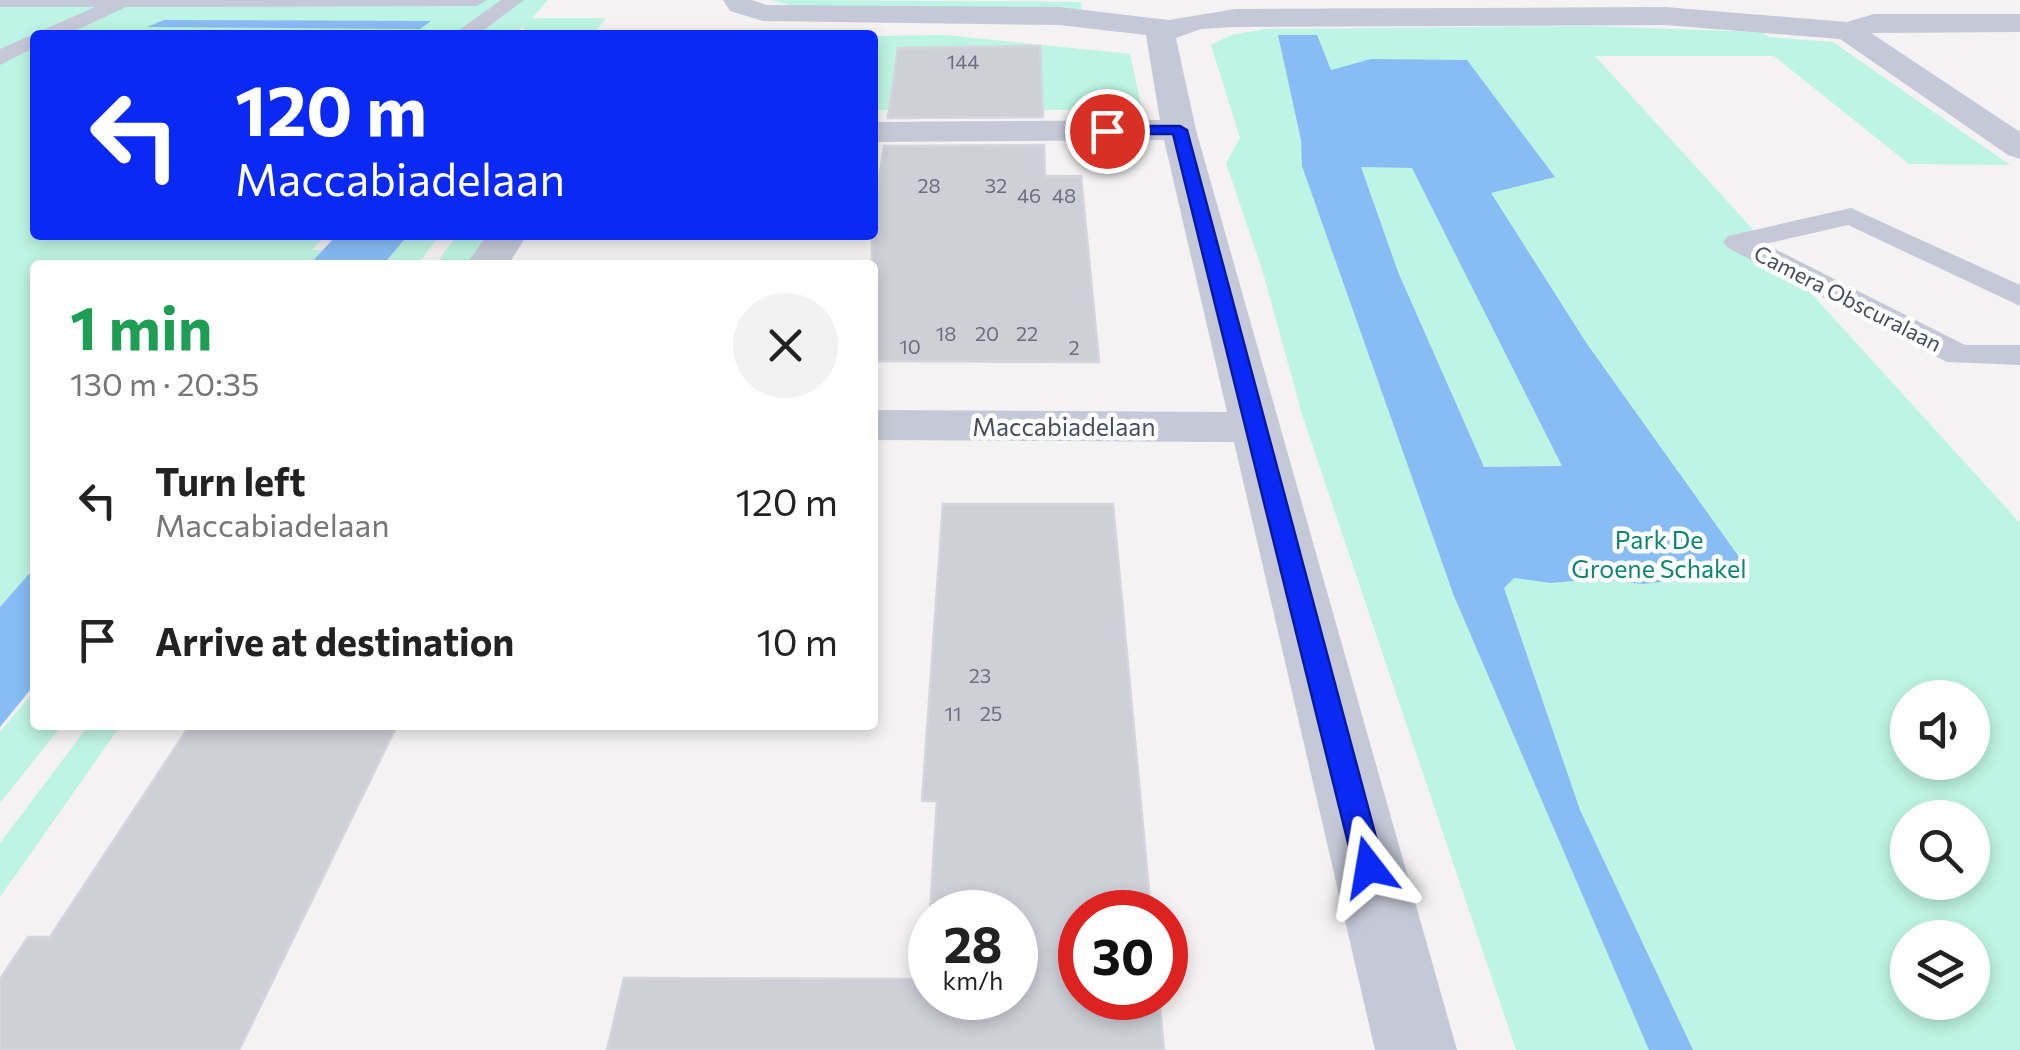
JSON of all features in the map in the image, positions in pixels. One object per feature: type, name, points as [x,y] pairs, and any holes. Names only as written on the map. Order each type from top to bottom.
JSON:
[{"type":"street","points":[[737,0],[740,5],[763,13],[1059,16],[1170,30]]},
{"type":"street","points":[[1416,1050],[1180,130],[1161,35],[1199,21],[1251,18],[1665,16],[1848,32],[1874,22],[2020,23]]},
{"type":"street","points":[[1848,32],[2020,148]]},
{"type":"street","points":[[878,132],[1180,130]]},
{"type":"street","name":"Maccabiadelaan","points":[[878,425],[1256,427]]},
{"type":"lane","points":[[0,0],[478,0]]},
{"type":"lane","points":[[470,30],[514,0]]},
{"type":"lane","points":[[60,30],[124,2]]},
{"type":"lane","points":[[0,58],[30,41]]},
{"type":"lane","name":"Camera Obscuralaan","points":[[2020,297],[1851,216],[1738,242],[1959,355],[2020,355]]},
{"type":"green space","points":[[0,0],[548,0],[532,18],[606,18],[597,30],[30,30],[30,240],[321,240],[312,250],[323,250],[314,260],[30,260],[30,573],[0,607]]},
{"type":"green space","points":[[771,0],[1081,2],[1082,11],[810,10]]},
{"type":"green space","name":"Park De Groene Schakel","points":[[1586,26],[1762,32],[1769,37],[1833,42],[2010,165],[1909,164],[1774,56],[1595,56],[2020,523],[2020,1050],[1516,1050],[1302,414],[1262,269],[1226,163],[1240,138],[1211,45],[1231,35],[1265,29]]},
{"type":"green space","points":[[945,35],[1130,54],[1144,119],[1114,119],[1110,110],[878,110],[878,36]]},
{"type":"green space","points":[[404,240],[436,240],[421,260],[387,260]]},
{"type":"green space","points":[[453,240],[489,240],[476,260],[439,260]]},
{"type":"green space","points":[[30,696],[30,730],[58,730],[0,803],[0,732]]},
{"type":"green space","points":[[85,730],[117,730],[0,897],[0,843]]},
{"type":"water","points":[[164,20],[431,21],[420,29],[147,27]]},
{"type":"water","points":[[1278,35],[1317,35],[1331,70],[1371,59],[1467,60],[1555,177],[1491,193],[1587,344],[1749,571],[1643,584],[1596,579],[1551,583],[1514,578],[1504,588],[1580,810],[1693,1050],[1649,1050],[1454,596],[1302,166],[1301,140]],"holes":[[[1361,167],[1412,168],[1562,466],[1484,467],[1398,272]]]},
{"type":"water","points":[[332,240],[404,240],[387,260],[314,260]]},
{"type":"water","points":[[30,573],[30,690],[0,727],[0,607]]},
{"type":"building","points":[[1040,46],[1043,117],[888,118],[898,48]]},
{"type":"building","points":[[1044,145],[1045,176],[1081,176],[1099,362],[878,361],[878,260],[872,260],[872,240],[878,240],[878,186],[884,146]]},
{"type":"building","points":[[943,504],[1113,504],[1149,890],[1058,890],[1058,1020],[1161,1020],[1164,1050],[607,1050],[624,978],[908,979],[908,1020],[1038,1020],[1038,890],[931,890],[937,801],[922,801]]},
{"type":"building","points":[[187,730],[395,730],[239,1050],[0,1050],[0,979],[28,937],[50,937]]},
{"type":"route","points":[[1107,131],[1180,130],[1369,867]]}]
